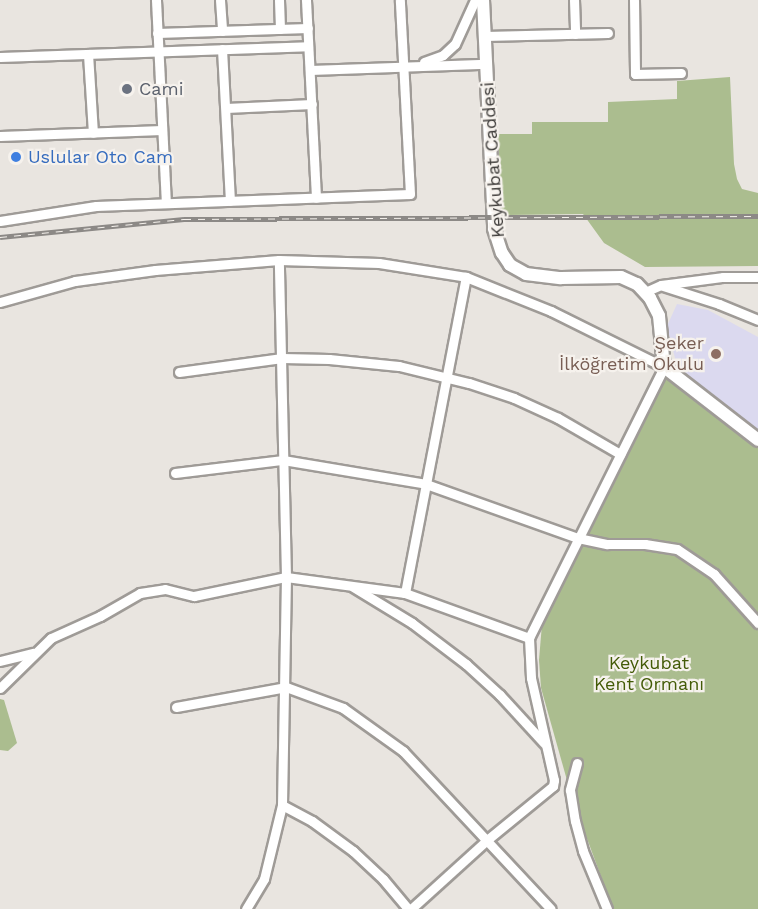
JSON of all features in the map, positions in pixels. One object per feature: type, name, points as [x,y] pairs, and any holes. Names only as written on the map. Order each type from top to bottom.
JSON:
[{"type":"street","points":[[156,0],[166,203]]},
{"type":"street","points":[[220,0],[222,31]]},
{"type":"street","points":[[279,0],[280,29]]},
{"type":"street","points":[[306,0],[316,198]]},
{"type":"street","points":[[0,221],[96,206],[410,194],[400,0]]},
{"type":"street","points":[[404,67],[432,60],[452,48],[462,32],[475,0]]},
{"type":"street","name":"Keykubat Caddesi","points":[[483,0],[494,228],[498,245],[506,260],[515,269],[531,275],[570,279],[621,278],[633,282],[645,292]]},
{"type":"street","points":[[574,0],[575,34]]},
{"type":"street","points":[[634,0],[635,74],[681,74]]},
{"type":"street","points":[[157,33],[308,28]]},
{"type":"street","points":[[485,36],[608,33]]},
{"type":"street","points":[[0,57],[308,46]]},
{"type":"street","points":[[222,49],[230,201]]},
{"type":"street","points":[[88,54],[93,133]]},
{"type":"street","points":[[310,70],[486,64]]},
{"type":"street","points":[[226,108],[312,104]]},
{"type":"street","points":[[0,136],[162,130]]},
{"type":"street","points":[[246,909],[264,879],[282,805],[286,687],[286,577],[279,260]]},
{"type":"street","points":[[0,302],[59,285],[103,277],[279,260],[379,263],[466,277],[551,311],[664,367],[758,440]]},
{"type":"street","points":[[405,593],[445,376],[466,277]]},
{"type":"street","points":[[282,805],[312,821],[353,851],[410,909],[487,840],[552,789],[554,780],[534,697],[529,638],[664,367],[659,316],[645,292],[661,285],[723,277],[758,277]]},
{"type":"street","points":[[661,285],[719,304],[758,320]]},
{"type":"street","points":[[179,372],[282,358],[364,362],[445,376],[536,408],[620,454]]},
{"type":"street","points":[[175,473],[283,460],[426,484],[578,538],[608,543],[664,545],[684,552],[714,574],[758,623]]},
{"type":"street","points":[[0,688],[35,652],[57,634],[100,616],[140,593],[165,589],[194,596],[286,577],[346,583],[405,593],[529,638]]},
{"type":"street","points":[[346,583],[412,623],[465,664],[500,695],[547,747]]},
{"type":"street","points":[[0,661],[35,652]]},
{"type":"street","points":[[176,707],[286,687],[343,708],[403,751],[551,909]]},
{"type":"street","points":[[577,763],[570,785],[575,821],[583,851],[607,909]]},
{"type":"shaded area","name":"Şeker İlköğretim Okulu","points":[[677,304],[708,310],[758,337],[758,431],[678,370],[667,326]]},
{"type":"green space","points":[[730,77],[734,164],[737,179],[742,189],[758,193],[758,266],[645,267],[604,243],[583,214],[502,215],[498,134],[532,134],[532,122],[608,122],[608,102],[677,99],[677,81]]},
{"type":"green space","name":"Keykubat Kent Ormanı","points":[[678,370],[758,431],[758,909],[613,909],[572,798],[541,688],[539,660],[542,624],[666,378]]},
{"type":"green space","points":[[0,699],[4,700],[17,743],[8,751],[0,750]]},
{"type":"railway","points":[[0,237],[184,219],[758,216]]},
{"type":"place","name":"Cami","points":[[127,89]]},
{"type":"place","name":"Uslular Oto Cam","points":[[16,157]]},
{"type":"place","name":"Şeker İlköğretim Okulu","points":[[716,354]]}]
